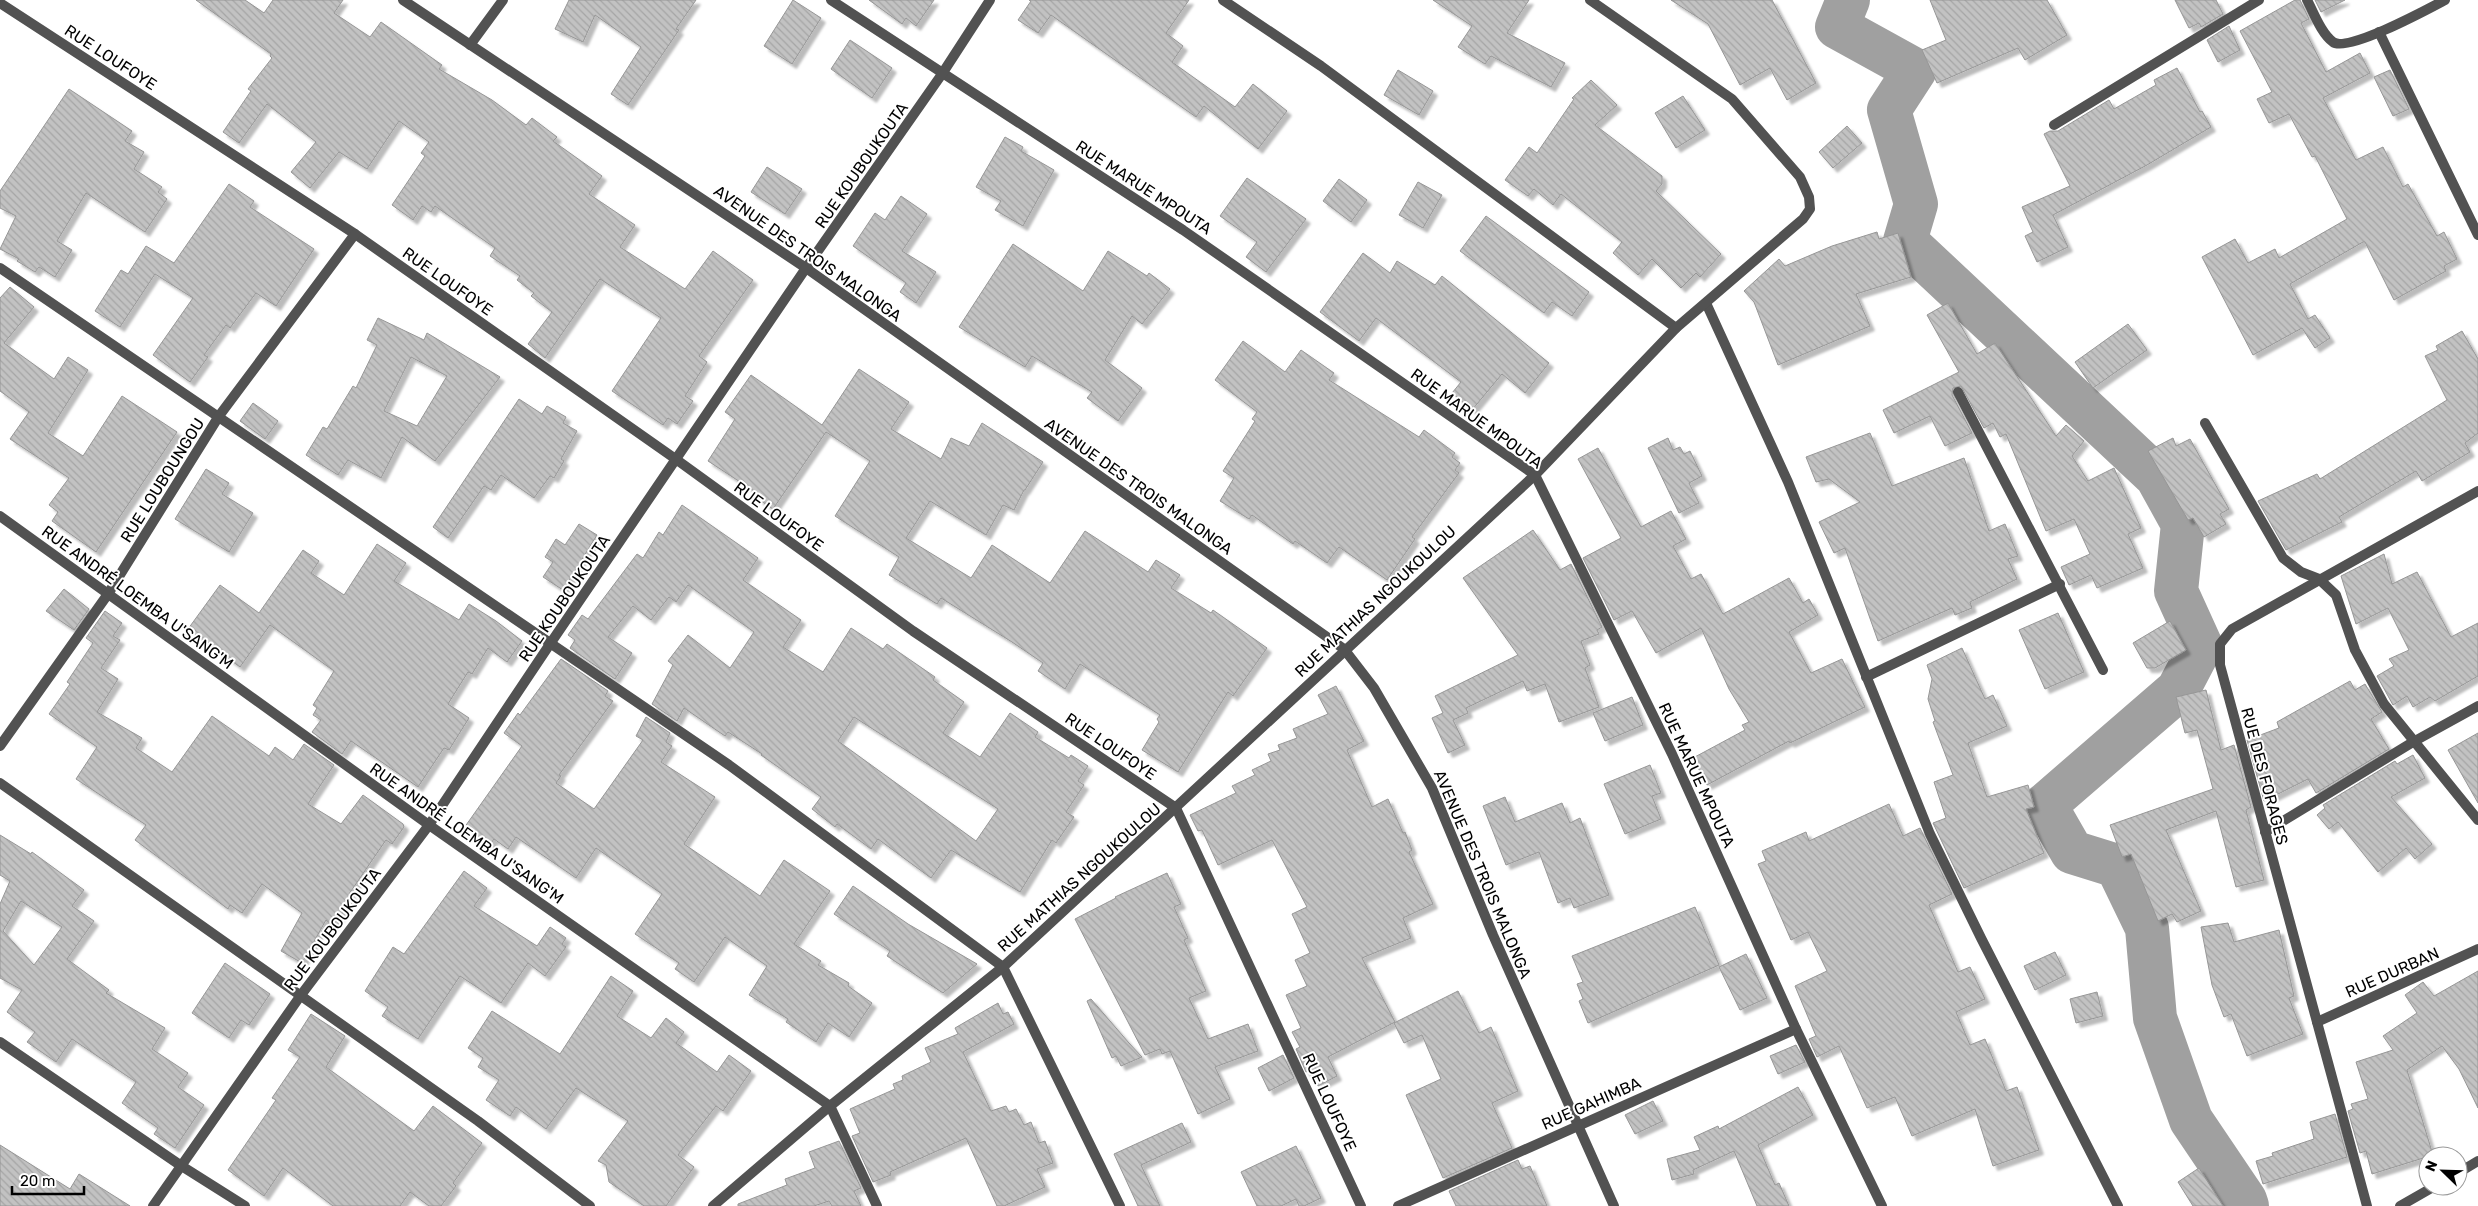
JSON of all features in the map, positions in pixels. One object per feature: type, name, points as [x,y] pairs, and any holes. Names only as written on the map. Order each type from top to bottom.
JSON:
[{"type":"street","name":"AVENUE DES TROIS MALONGA","points":[[403,0],[806,268],[1344,649],[1374,688],[1432,788],[1493,935],[1576,1125],[1614,1206]]},
{"type":"street","points":[[470,45],[503,0]]},
{"type":"street","name":"RUE MARUE MPOUTA","points":[[831,0],[1183,230],[1535,475],[1672,754],[1796,1029],[1882,1206]]},
{"type":"street","name":"RUE KOUBOUKOUTA","points":[[153,1206],[301,995],[429,825],[806,268],[942,74],[990,0]]},
{"type":"street","points":[[1223,0],[1321,66],[1676,328]]},
{"type":"street","name":"RUE MATHIAS NGOUKOULOU","points":[[713,1206],[830,1106],[1003,966],[1176,808],[1344,649],[1535,475],[1676,328],[1803,219],[1810,209],[1810,197],[1800,177],[1732,99],[1590,0]]},
{"type":"street","points":[[2054,125],[2259,0]]},
{"type":"street","points":[[2307,0],[2333,42],[2346,45],[2379,32],[2445,0]]},
{"type":"street","name":"RUE LOUFOYE","points":[[0,3],[355,234],[677,460],[913,630],[1176,808],[1361,1206]]},
{"type":"street","points":[[2379,32],[2478,235]]},
{"type":"street","name":"RUE LOUBOUNGOU","points":[[0,746],[108,594],[219,416],[355,234]]},
{"type":"street","points":[[0,268],[729,764],[1003,966],[1120,1206]]},
{"type":"street","points":[[1706,303],[1788,482],[1934,843],[1980,938],[2118,1206]]},
{"type":"street","points":[[1958,392],[2060,584],[2103,670]]},
{"type":"street","points":[[2205,423],[2283,558],[2301,572],[2320,579],[2336,595],[2355,650],[2384,704],[2478,820]]},
{"type":"street","name":"RUE DES FORAGES","points":[[2366,1206],[2220,665],[2220,644],[2232,630],[2478,490]]},
{"type":"street","name":"RUE ANDRÉ LOEMBA U'SANG'M","points":[[0,516],[429,825],[830,1106],[877,1206]]},
{"type":"street","points":[[1866,677],[2060,584]]},
{"type":"street","points":[[2264,832],[2413,742],[2478,706]]},
{"type":"street","points":[[0,783],[478,1121],[590,1206]]},
{"type":"street","name":"RUE DURBAN","points":[[2317,1022],[2478,949]]},
{"type":"street","name":"RUE GAHIMBA","points":[[1398,1206],[1576,1125],[1796,1029]]},
{"type":"street","points":[[0,1042],[180,1165],[244,1206]]},
{"type":"street","points":[[2400,1206],[2418,1196]]},
{"type":"building","points":[[196,0],[245,0],[264,13],[273,0],[343,0],[334,13],[370,37],[381,22],[442,65],[439,69],[492,100],[526,125],[532,118],[557,137],[553,141],[602,176],[589,194],[635,225],[620,247],[685,289],[713,251],[753,280],[699,356],[707,362],[685,396],[693,401],[677,424],[668,418],[663,425],[612,391],[661,318],[600,279],[545,358],[528,344],[552,312],[531,296],[534,293],[517,280],[520,276],[490,256],[495,248],[435,206],[431,212],[422,206],[413,220],[392,205],[425,156],[421,153],[429,142],[399,121],[367,169],[339,152],[310,188],[291,172],[316,142],[267,104],[239,143],[223,132],[251,91],[248,89],[272,58],[271,54]]},
{"type":"building","points":[[569,0],[696,0],[676,29],[679,30],[628,105],[611,94],[641,47],[595,15],[583,42],[555,29]]},
{"type":"building","points":[[793,0],[821,18],[792,64],[764,46]]},
{"type":"building","points":[[869,0],[934,0],[916,26],[906,18],[902,24]]},
{"type":"building","points":[[1029,0],[1189,0],[1166,33],[1183,46],[1172,62],[1235,107],[1253,84],[1287,111],[1258,149],[1204,106],[1196,117],[1051,15],[1038,33],[1018,20],[1031,1]]},
{"type":"building","points":[[1433,0],[1529,0],[1507,33],[1565,63],[1551,87],[1491,56],[1485,64],[1458,47],[1472,26]]},
{"type":"building","points":[[1671,0],[1772,0],[1816,83],[1787,100],[1770,68],[1740,85],[1708,24]]},
{"type":"building","points":[[1930,0],[2047,0],[2067,35],[2025,60],[2018,48],[1937,83],[1922,50],[1946,40]]},
{"type":"building","points":[[2175,0],[2216,0],[2223,14],[2201,27],[2199,23],[2189,28]]},
{"type":"building","points":[[2295,0],[2300,0],[2309,19],[2301,23],[2326,72],[2360,53],[2370,73],[2323,98],[2356,160],[2383,147],[2403,187],[2408,184],[2437,236],[2444,232],[2457,259],[2444,266],[2446,271],[2394,300],[2365,242],[2363,242],[2290,284],[2308,319],[2315,315],[2330,338],[2315,348],[2302,328],[2253,355],[2202,257],[2235,239],[2248,263],[2275,249],[2279,258],[2347,219],[2315,156],[2312,157],[2289,114],[2269,123],[2257,99],[2272,92],[2240,31]]},
{"type":"building","points":[[2315,0],[2345,0],[2321,12]]},
{"type":"building","points":[[2229,26],[2240,50],[2218,62],[2207,40]]},
{"type":"building","points":[[850,40],[892,68],[872,98],[831,69]]},
{"type":"building","points":[[2177,68],[2200,112],[2202,111],[2211,127],[2147,165],[2053,215],[2068,247],[2037,262],[2025,236],[2033,232],[2022,207],[2070,186],[2044,134],[2050,131],[2058,131],[2109,100],[2114,109],[2156,85],[2154,80]]},
{"type":"building","points":[[1398,70],[1433,91],[1419,115],[1384,95]]},
{"type":"building","points":[[2390,70],[2409,109],[2393,116],[2374,77]]},
{"type":"building","points":[[1591,80],[1617,105],[1595,125],[1662,176],[1662,184],[1656,191],[1721,254],[1700,277],[1696,273],[1681,288],[1652,259],[1638,275],[1613,253],[1622,242],[1561,194],[1553,205],[1534,189],[1528,196],[1505,180],[1529,147],[1537,153],[1574,99],[1572,98]]},
{"type":"building","points":[[69,89],[132,131],[125,141],[144,152],[134,169],[162,187],[158,192],[167,199],[145,232],[86,193],[57,241],[72,250],[55,277],[39,267],[35,272],[17,261],[19,259],[0,249],[16,216],[0,208],[0,191]]},
{"type":"building","points":[[1683,96],[1705,130],[1676,148],[1655,113]]},
{"type":"building","points":[[1847,126],[1862,143],[1833,168],[1819,152]]},
{"type":"building","points":[[1005,137],[1023,147],[1021,151],[1054,170],[1023,226],[995,210],[1001,201],[976,187]]},
{"type":"building","points":[[767,167],[802,189],[785,214],[751,192]]},
{"type":"building","points":[[1247,178],[1306,219],[1266,272],[1246,257],[1257,242],[1220,216]]},
{"type":"building","points":[[1339,179],[1367,200],[1351,222],[1323,201]]},
{"type":"building","points":[[1418,182],[1442,195],[1423,228],[1399,215]]},
{"type":"building","points":[[229,184],[254,201],[250,207],[314,249],[276,306],[256,293],[230,328],[226,325],[204,355],[208,357],[190,382],[153,355],[193,298],[155,274],[120,327],[95,311],[121,270],[128,274],[146,246],[174,263]]},
{"type":"building","points":[[901,196],[927,214],[902,251],[936,272],[916,303],[900,292],[906,283],[853,246],[875,213],[885,220]]},
{"type":"building","points":[[1486,216],[1589,292],[1572,316],[1552,302],[1544,313],[1460,251]]},
{"type":"building","points":[[1877,232],[1879,239],[1898,233],[1911,277],[1856,294],[1870,326],[1778,365],[1754,302],[1744,291],[1779,259],[1785,266],[1832,246]]},
{"type":"building","points":[[1013,244],[1083,291],[1108,251],[1147,276],[1149,273],[1170,289],[1142,324],[1132,316],[1105,360],[1142,388],[1118,421],[1087,398],[1092,392],[1032,356],[1025,367],[959,327]]},
{"type":"building","points":[[1363,253],[1390,273],[1397,261],[1435,285],[1442,276],[1549,363],[1525,393],[1502,374],[1472,410],[1452,393],[1461,382],[1376,318],[1359,341],[1320,312]]},
{"type":"building","points":[[10,287],[34,307],[4,343],[54,379],[68,357],[88,370],[48,433],[83,456],[122,396],[177,432],[96,552],[52,521],[58,512],[49,505],[69,478],[10,439],[29,412],[0,391],[0,298]]},
{"type":"building","points":[[1948,303],[1977,354],[1995,343],[2056,436],[2066,425],[2084,441],[2072,456],[2088,481],[2114,468],[2141,528],[2128,534],[2143,568],[2097,588],[2091,575],[2069,585],[2061,567],[2090,554],[2074,519],[2046,531],[2006,434],[2000,437],[1993,423],[1984,428],[1961,386],[1953,388],[1952,395],[1972,433],[1945,446],[1930,416],[1894,433],[1883,410],[1959,372],[1927,315]]},
{"type":"building","points":[[378,318],[424,340],[427,333],[500,377],[435,461],[402,437],[381,478],[348,460],[338,475],[306,455],[323,427],[327,429],[353,386],[356,388],[377,345],[367,340]],"holes":[[[411,357],[447,376],[417,426],[384,411]]]},
{"type":"building","points":[[2128,324],[2147,350],[2093,388],[2075,362]]},
{"type":"building","points":[[2462,331],[2478,359],[2478,433],[2465,443],[2470,452],[2422,481],[2416,471],[2339,517],[2342,522],[2286,550],[2258,501],[2317,474],[2320,479],[2447,400],[2425,356],[2438,350],[2436,346]]},
{"type":"building","points":[[1243,341],[1285,372],[1301,350],[1334,373],[1329,380],[1419,437],[1424,430],[1455,453],[1452,457],[1460,463],[1455,470],[1459,473],[1412,537],[1415,539],[1387,580],[1339,547],[1327,563],[1295,541],[1293,544],[1252,515],[1249,519],[1220,501],[1234,478],[1223,471],[1255,421],[1252,419],[1257,412],[1215,380]]},
{"type":"building","points":[[859,369],[909,402],[891,429],[941,459],[951,438],[969,446],[982,423],[1043,462],[1024,490],[1014,510],[1003,505],[986,535],[930,501],[906,538],[971,578],[992,545],[1050,583],[1085,531],[1148,572],[1156,560],[1180,575],[1171,588],[1211,613],[1213,610],[1267,648],[1233,696],[1228,692],[1178,772],[1142,750],[1159,722],[1157,719],[1160,715],[1080,664],[1065,689],[1038,671],[1043,663],[1012,642],[941,598],[937,604],[889,575],[899,557],[835,516],[870,461],[826,432],[773,509],[758,499],[760,495],[708,461],[735,419],[725,412],[751,375],[822,425]]},
{"type":"building","points":[[519,399],[542,414],[547,406],[566,417],[563,423],[577,431],[561,459],[564,461],[554,478],[550,476],[534,498],[501,475],[491,490],[484,486],[448,538],[433,527]]},
{"type":"building","points":[[253,403],[278,421],[265,439],[240,421]]},
{"type":"building","points":[[1870,433],[1892,486],[1964,458],[1989,531],[2005,524],[2018,556],[2008,559],[2017,579],[1970,602],[1972,608],[1955,615],[1952,608],[1878,641],[1845,548],[1834,553],[1819,522],[1860,502],[1829,479],[1816,482],[1806,457]]},
{"type":"building","points":[[1668,438],[1673,450],[1680,447],[1684,454],[1690,451],[1702,476],[1689,483],[1699,503],[1679,513],[1648,448]]},
{"type":"building","points":[[2173,438],[2176,446],[2190,439],[2229,509],[2220,514],[2226,524],[2204,537],[2193,518],[2188,520],[2148,451]]},
{"type":"building","points":[[1598,448],[1641,527],[1671,511],[1686,539],[1673,546],[1691,579],[1701,574],[1723,614],[1789,578],[1803,603],[1809,599],[1818,615],[1789,632],[1811,673],[1842,659],[1865,707],[1790,743],[1789,741],[1707,785],[1693,758],[1745,730],[1742,725],[1749,722],[1729,689],[1701,628],[1656,653],[1632,611],[1614,620],[1583,558],[1621,538],[1578,459]]},
{"type":"building","points":[[206,469],[229,483],[222,494],[253,513],[229,552],[175,519]]},
{"type":"building","points":[[682,505],[758,558],[743,580],[801,620],[783,647],[823,672],[851,628],[883,649],[887,644],[935,677],[933,680],[964,702],[943,733],[980,757],[1010,713],[1038,732],[1035,737],[1069,758],[1071,755],[1088,766],[1078,781],[1084,785],[1066,812],[1074,817],[1056,843],[1052,840],[1020,892],[951,850],[931,878],[878,839],[871,849],[837,824],[835,827],[812,809],[821,797],[762,754],[728,732],[725,736],[684,708],[677,721],[652,704],[673,665],[668,661],[688,635],[730,668],[754,632],[688,585],[676,602],[669,597],[651,620],[633,606],[608,637],[632,653],[615,679],[570,648],[575,640],[568,635],[582,615],[588,619],[637,554],[643,558],[659,532],[663,535]],"holes":[[[854,717],[998,809],[976,841],[838,741]]]},
{"type":"building","points":[[579,524],[597,535],[563,590],[543,577],[553,562],[545,557],[556,539],[565,545]]},
{"type":"building","points":[[1533,530],[1560,570],[1571,564],[1602,627],[1597,630],[1599,634],[1581,641],[1590,665],[1585,668],[1599,707],[1559,722],[1545,684],[1527,691],[1523,681],[1466,708],[1468,713],[1453,720],[1465,745],[1448,753],[1432,718],[1443,713],[1435,696],[1518,655],[1463,578]]},
{"type":"building","points":[[377,544],[406,563],[394,581],[459,620],[469,604],[496,621],[522,641],[507,662],[488,648],[472,674],[468,672],[448,704],[469,718],[449,750],[444,748],[418,787],[351,741],[342,754],[312,732],[321,720],[313,715],[317,708],[313,705],[334,671],[270,625],[240,667],[188,629],[220,585],[259,613],[303,550],[319,561],[311,573],[344,595]]},
{"type":"building","points":[[2384,554],[2392,584],[2417,572],[2451,637],[2478,623],[2478,676],[2435,701],[2430,697],[2413,707],[2407,696],[2393,705],[2377,676],[2394,666],[2389,659],[2409,650],[2388,608],[2356,624],[2341,576]]},
{"type":"building","points":[[64,589],[89,609],[74,630],[46,611]]},
{"type":"building","points":[[105,611],[122,623],[113,636],[120,640],[101,668],[118,679],[97,712],[142,738],[136,748],[172,772],[212,716],[269,756],[275,747],[293,760],[304,744],[334,765],[308,804],[341,824],[363,795],[403,824],[404,827],[392,844],[386,840],[349,894],[354,897],[333,926],[326,920],[302,963],[281,951],[302,913],[262,884],[242,913],[230,905],[228,909],[135,840],[146,825],[76,779],[97,747],[49,714],[70,684],[67,682],[93,643],[86,638]]},
{"type":"building","points":[[2058,613],[2084,672],[2045,689],[2019,630]]},
{"type":"building","points":[[2170,621],[2186,650],[2155,668],[2147,668],[2133,643]]},
{"type":"building","points":[[1962,648],[1985,699],[1993,695],[2007,726],[1968,743],[1987,797],[2028,785],[2034,807],[2026,809],[2044,853],[1964,888],[1933,823],[1946,818],[1934,782],[1953,775],[1933,722],[1935,721],[1928,699],[1932,679],[1927,665]]},
{"type":"building","points":[[561,659],[608,691],[605,696],[613,701],[559,775],[561,776],[556,783],[594,809],[643,740],[636,736],[646,717],[670,733],[666,742],[672,746],[661,762],[715,797],[684,844],[760,896],[784,860],[830,891],[794,944],[821,961],[818,965],[849,983],[848,986],[872,1003],[849,1037],[828,1023],[816,1042],[786,1022],[788,1019],[749,995],[767,966],[725,937],[694,982],[675,969],[679,963],[635,934],[662,894],[596,848],[576,878],[516,837],[508,849],[494,839],[489,846],[464,828],[522,746],[504,733],[518,713],[520,715]]},
{"type":"building","points":[[2350,681],[2355,690],[2365,684],[2382,712],[2371,719],[2389,749],[2316,793],[2308,779],[2264,801],[2247,740],[2279,728],[2277,722]]},
{"type":"building","points":[[1336,686],[1364,741],[1347,750],[1372,807],[1388,799],[1403,833],[1405,832],[1412,850],[1409,852],[1433,904],[1403,918],[1411,938],[1362,958],[1395,1022],[1328,1057],[1337,1076],[1318,1086],[1310,1070],[1306,1072],[1296,1049],[1300,1047],[1292,1032],[1301,1028],[1286,995],[1307,986],[1295,960],[1310,953],[1292,914],[1307,907],[1272,840],[1218,865],[1202,830],[1198,831],[1190,815],[1236,793],[1232,786],[1255,775],[1252,770],[1271,761],[1268,754],[1280,750],[1278,745],[1297,738],[1293,729],[1328,714],[1318,695]]},
{"type":"building","points":[[2206,690],[2221,750],[2234,745],[2251,807],[2246,810],[2264,880],[2236,887],[2216,811],[2166,830],[2201,911],[2177,922],[2172,914],[2158,921],[2131,854],[2122,857],[2110,825],[2213,789],[2197,730],[2185,733],[2176,697]]},
{"type":"building","points":[[1632,697],[1643,725],[1605,741],[1593,713]]},
{"type":"building","points":[[2478,733],[2478,803],[2448,750]]},
{"type":"building","points":[[2413,755],[2425,778],[2391,797],[2432,844],[2415,859],[2406,848],[2378,872],[2338,822],[2329,829],[2317,815],[2325,808],[2323,805],[2395,761],[2397,764]]},
{"type":"building","points":[[1650,765],[1661,793],[1652,796],[1661,819],[1625,834],[1604,784]]},
{"type":"building","points":[[1505,797],[1515,822],[1562,803],[1570,823],[1580,818],[1609,895],[1574,908],[1570,898],[1558,903],[1539,852],[1506,865],[1483,806]]},
{"type":"building","points":[[1889,804],[1903,836],[1920,828],[1952,894],[1929,905],[1958,972],[1970,967],[1985,999],[1956,1012],[1970,1045],[1985,1039],[2006,1091],[2017,1087],[2039,1150],[1993,1166],[1975,1109],[1912,1136],[1895,1097],[1867,1108],[1839,1046],[1817,1057],[1809,1039],[1816,1036],[1795,986],[1827,971],[1808,932],[1791,940],[1758,864],[1766,861],[1762,851],[1806,832],[1809,841]]},
{"type":"building","points":[[0,835],[31,854],[32,852],[84,890],[72,906],[94,921],[67,959],[109,990],[106,993],[165,1028],[152,1049],[188,1073],[178,1087],[204,1105],[175,1148],[154,1134],[158,1128],[122,1103],[136,1082],[72,1039],[56,1062],[27,1042],[35,1032],[7,1012],[22,990],[0,978],[0,904],[10,881],[0,875]],"holes":[[[21,901],[62,927],[34,965],[3,931]]]},
{"type":"building","points":[[464,871],[487,888],[474,906],[537,946],[550,927],[566,938],[562,944],[566,947],[545,976],[528,963],[501,1003],[460,976],[418,1039],[382,1016],[388,1007],[365,991],[393,947],[404,954]]},
{"type":"building","points":[[1167,873],[1181,904],[1174,907],[1188,938],[1184,940],[1206,991],[1189,998],[1208,1039],[1248,1024],[1258,1051],[1215,1067],[1230,1099],[1198,1114],[1170,1051],[1162,1054],[1160,1049],[1145,1055],[1075,919],[1115,897]]},
{"type":"building","points":[[853,886],[908,924],[977,964],[943,993],[887,956],[890,951],[834,914]]},
{"type":"building","points":[[1695,907],[1719,965],[1588,1023],[1579,1001],[1583,999],[1577,984],[1583,982],[1572,956]]},
{"type":"building","points":[[2228,923],[2234,942],[2279,930],[2294,996],[2289,998],[2303,1034],[2247,1056],[2231,1014],[2224,1017],[2212,985],[2201,927]]},
{"type":"building","points":[[2055,952],[2066,975],[2035,990],[2024,966]]},
{"type":"building","points":[[1746,954],[1767,998],[1740,1010],[1719,967]]},
{"type":"building","points":[[225,963],[270,994],[249,1025],[241,1020],[229,1038],[192,1013]]},
{"type":"building","points":[[2478,971],[2478,1108],[2459,1069],[2442,1046],[2407,1070],[2430,1146],[2418,1146],[2418,1160],[2372,1174],[2366,1151],[2360,1153],[2348,1111],[2353,1109],[2351,1104],[2368,1099],[2356,1062],[2393,1050],[2383,1036],[2417,1013],[2405,995],[2423,982],[2434,996]]},
{"type":"building","points":[[611,976],[633,991],[617,1016],[651,1038],[666,1018],[684,1032],[676,1043],[717,1072],[729,1055],[751,1071],[723,1111],[716,1106],[678,1155],[694,1167],[666,1206],[644,1206],[609,1182],[606,1165],[598,1161],[628,1121],[576,1088],[546,1129],[516,1107],[510,1116],[486,1100],[499,1080],[478,1067],[483,1058],[468,1048],[492,1011],[560,1054]]},
{"type":"building","points":[[1458,991],[1479,1033],[1491,1027],[1518,1091],[1492,1103],[1512,1148],[1443,1178],[1406,1095],[1441,1079],[1422,1035],[1404,1043],[1394,1023]]},
{"type":"building","points":[[2097,992],[2103,1016],[2076,1023],[2070,999]]},
{"type":"building","points":[[1091,999],[1142,1057],[1121,1066],[1116,1056],[1112,1058],[1087,1001]]},
{"type":"building","points":[[998,1003],[1003,1014],[1008,1012],[1014,1024],[963,1052],[991,1111],[1006,1106],[1009,1112],[1016,1109],[1024,1125],[1031,1122],[1039,1143],[1045,1141],[1053,1163],[1037,1169],[1045,1187],[1004,1206],[997,1206],[966,1138],[890,1172],[891,1175],[873,1182],[852,1136],[860,1133],[850,1109],[895,1089],[893,1084],[903,1080],[902,1076],[931,1062],[925,1048],[958,1034],[955,1028]]},
{"type":"building","points":[[311,1014],[345,1036],[326,1067],[414,1131],[433,1106],[482,1143],[453,1183],[456,1186],[441,1206],[429,1206],[410,1192],[400,1206],[333,1206],[283,1168],[264,1196],[228,1170],[276,1100],[272,1098],[300,1057],[288,1050]]},
{"type":"building","points":[[1796,1045],[1805,1062],[1778,1074],[1770,1056]]},
{"type":"building","points":[[1283,1055],[1294,1078],[1269,1091],[1258,1068]]},
{"type":"building","points":[[1798,1087],[1813,1115],[1758,1145],[1775,1185],[1779,1183],[1789,1206],[1757,1206],[1734,1151],[1693,1170],[1694,1174],[1672,1180],[1667,1159],[1700,1150],[1694,1137],[1718,1126],[1719,1129]]},
{"type":"building","points":[[1653,1101],[1663,1121],[1635,1134],[1625,1115]]},
{"type":"building","points":[[2335,1114],[2347,1157],[2263,1184],[2256,1161],[2273,1156],[2272,1153],[2314,1139],[2310,1122]]},
{"type":"building","points":[[1182,1123],[1191,1142],[1141,1165],[1160,1206],[1138,1206],[1114,1154]]},
{"type":"building","points":[[839,1141],[861,1188],[854,1191],[861,1206],[832,1206],[829,1201],[814,1206],[738,1206],[738,1204],[787,1185],[785,1179],[815,1168],[809,1152]]},
{"type":"building","points":[[0,1145],[70,1189],[79,1174],[130,1206],[0,1206]]},
{"type":"building","points":[[1296,1146],[1321,1198],[1304,1206],[1299,1206],[1296,1199],[1281,1206],[1257,1206],[1241,1172]]},
{"type":"building","points":[[1518,1160],[1522,1169],[1530,1166],[1547,1206],[1456,1206],[1449,1191]]},
{"type":"building","points":[[2199,1168],[2223,1206],[2193,1206],[2178,1182]]},
{"type":"waterway","points":[[1848,0],[1837,27],[1915,70],[1889,110],[1916,204],[1905,241],[2157,477],[2183,524],[2176,591],[2201,646],[2178,690],[2045,805],[2072,852],[2117,866],[2147,928],[2155,1018],[2191,1120],[2245,1200],[2247,1206]]}]
